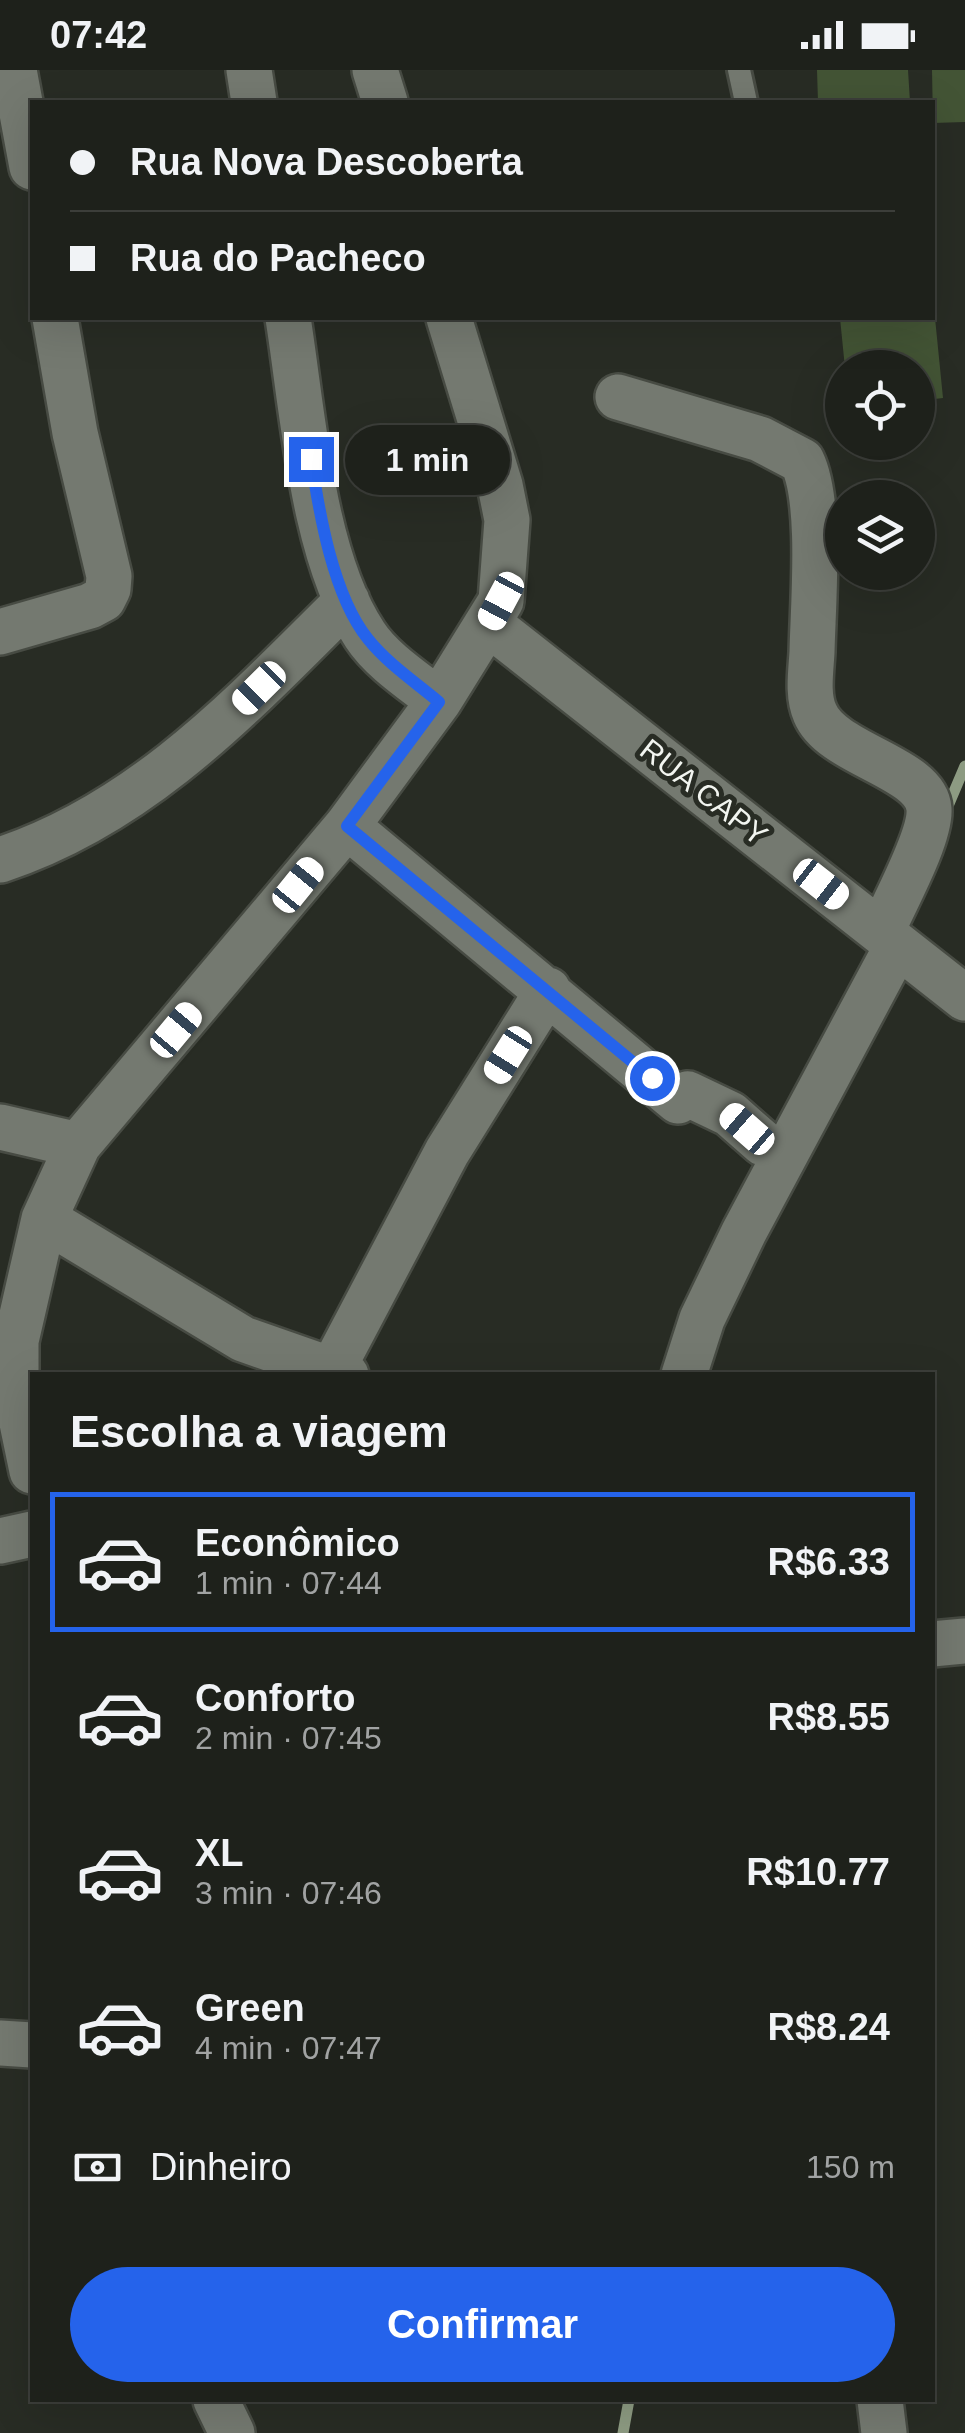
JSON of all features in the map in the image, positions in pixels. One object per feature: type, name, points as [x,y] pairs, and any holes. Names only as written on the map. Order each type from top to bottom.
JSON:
[{"type":"street","points":[[14,70],[30,156]]},
{"type":"street","points":[[249,70],[254,100]]},
{"type":"street","points":[[375,70],[383,100]]},
{"type":"street","points":[[0,632],[65,614],[103,599],[108,590],[110,576],[75,433],[55,320]]},
{"type":"street","points":[[288,320],[322,530],[348,601],[366,637],[439,702]]},
{"type":"street","points":[[30,1460],[16,1394],[16,1342],[44,1218],[78,1145],[347,826],[439,702],[501,601],[506,520],[500,484],[450,320]]},
{"type":"street","points":[[618,397],[760,439],[802,461],[808,473],[812,512],[810,679],[814,712],[832,735],[913,783],[928,802],[927,828],[889,938],[702,1318],[685,1372]]},
{"type":"street","points":[[0,860],[93,819],[151,783],[217,730],[348,601]]},
{"type":"street","name":"RUA CAPY","points":[[489,624],[965,998]]},
{"type":"street","points":[[347,826],[678,1101],[688,1094],[730,1114],[763,1143]]},
{"type":"street","points":[[339,1372],[447,1152],[548,990]]},
{"type":"street","points":[[0,1128],[78,1145]]},
{"type":"street","points":[[44,1218],[242,1339],[336,1372]]},
{"type":"street","points":[[0,1541],[30,1534]]},
{"type":"street","points":[[935,1644],[965,1641]]},
{"type":"street","points":[[0,2043],[30,2045]]},
{"type":"street","points":[[217,2402],[232,2433]]},
{"type":"street","points":[[880,2402],[884,2433]]},
{"type":"lane","points":[[740,70],[746,100]]},
{"type":"building","points":[[817,70],[908,70],[910,100],[818,100]]},
{"type":"building","points":[[932,70],[965,70],[965,122],[935,123]]},
{"type":"building","points":[[935,318],[943,398],[935,399],[935,350],[843,350],[840,320]]},
{"type":"waterway","points":[[945,813],[965,766]]},
{"type":"waterway","points":[[623,2433],[629,2402]]},
{"type":"route","points":[[311,459],[322,530],[366,637],[439,702],[347,826],[652,1078]]}]
